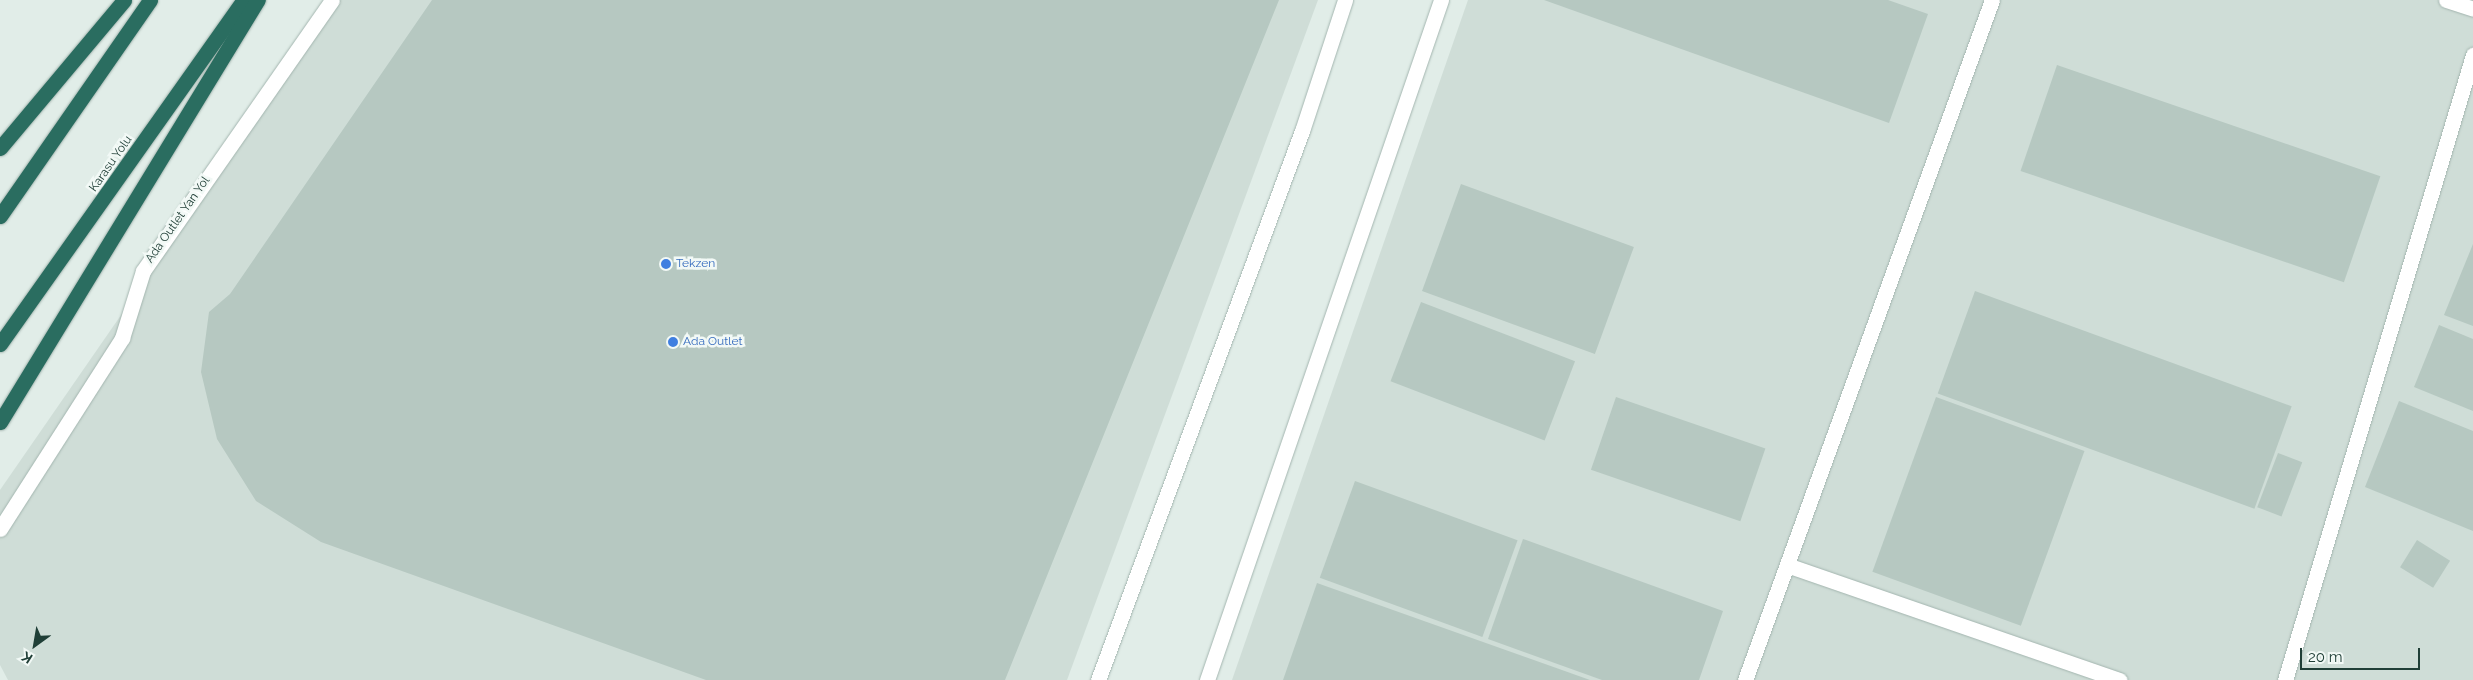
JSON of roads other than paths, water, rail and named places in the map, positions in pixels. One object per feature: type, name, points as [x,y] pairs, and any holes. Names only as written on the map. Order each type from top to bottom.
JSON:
[{"type":"highway","points":[[0,148],[124,0]]},
{"type":"highway","points":[[0,216],[150,0]]},
{"type":"highway","name":"Karasu Yolu","points":[[0,344],[244,0]]},
{"type":"highway","points":[[0,422],[258,0]]},
{"type":"lane","name":"Ada Outlet Yan Yol","points":[[0,529],[122,338],[142,271],[332,0]]},
{"type":"lane","points":[[1098,680],[1302,131],[1345,0]]},
{"type":"lane","points":[[1207,680],[1440,0]]},
{"type":"lane","points":[[1745,680],[1992,0]]},
{"type":"lane","points":[[2446,0],[2473,10]]},
{"type":"lane","points":[[2284,680],[2473,55]]},
{"type":"lane","points":[[1787,565],[2120,680]]},
{"type":"place","name":"Tekzen","points":[[666,264]]},
{"type":"place","name":"Ada Outlet","points":[[673,342]]}]
